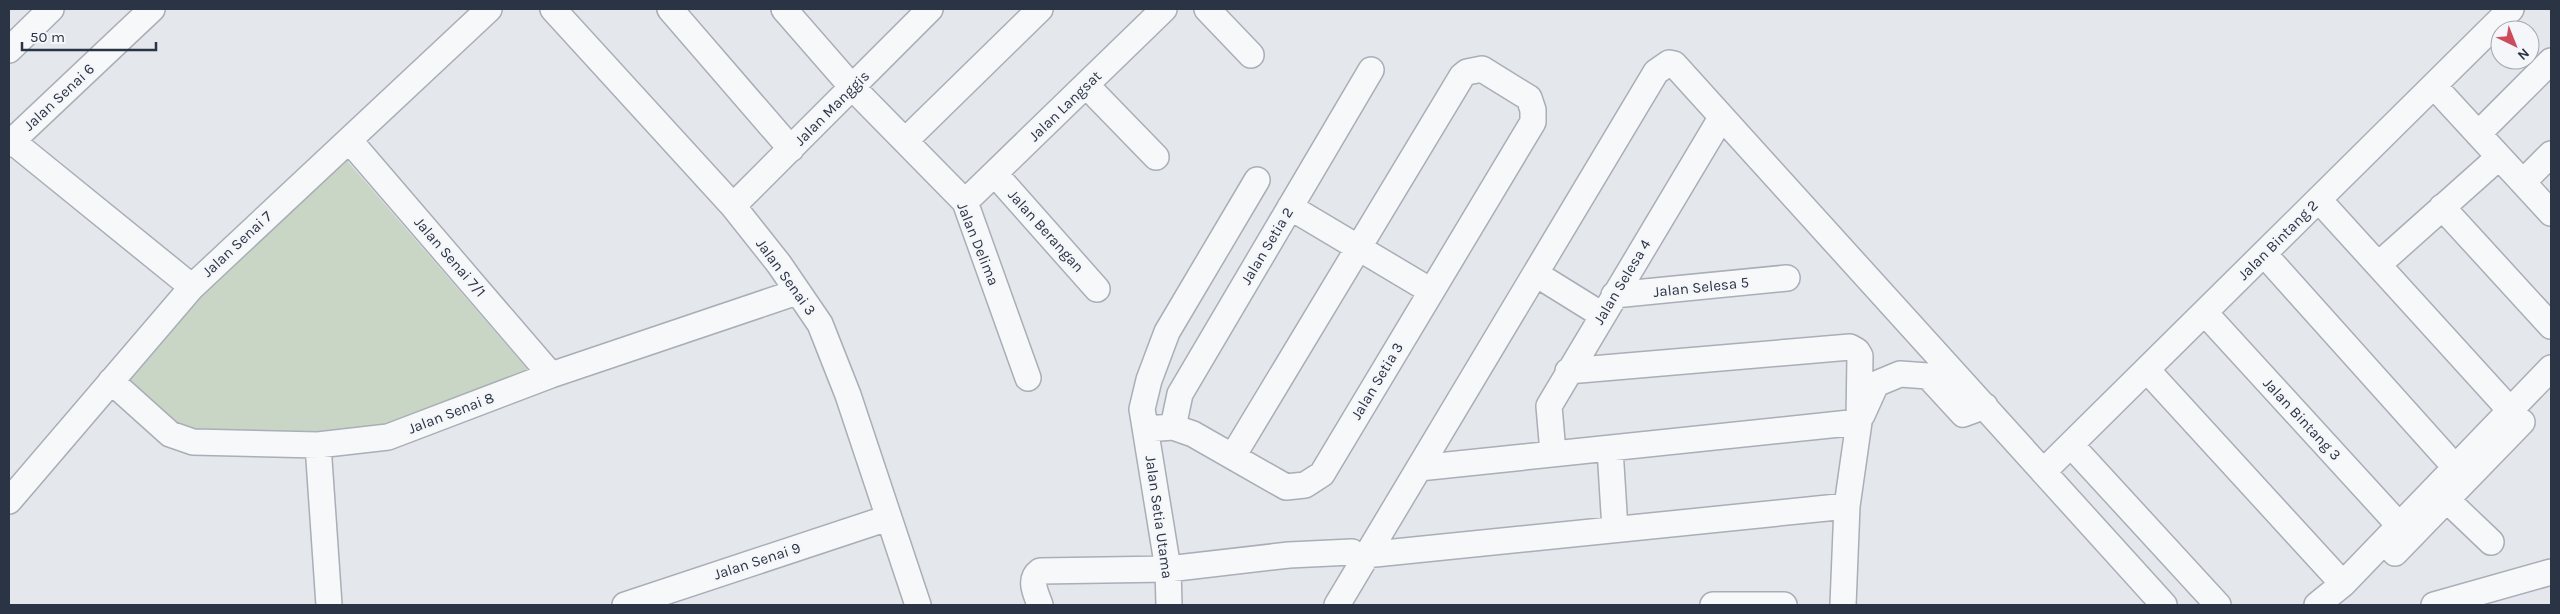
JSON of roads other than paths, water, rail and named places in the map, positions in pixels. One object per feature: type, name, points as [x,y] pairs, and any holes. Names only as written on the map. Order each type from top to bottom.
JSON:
[{"type":"street","points":[[9,50],[51,9]]},
{"type":"street","name":"Jalan Senai 6","points":[[10,143],[152,9]]},
{"type":"street","name":"Jalan Senai 7","points":[[9,501],[192,286],[489,9]]},
{"type":"street","name":"Jalan Senai 3","points":[[553,9],[733,206],[779,264],[820,324],[848,395],[918,605]]},
{"type":"street","points":[[670,9],[791,148]]},
{"type":"street","name":"Jalan Delima","points":[[784,9],[852,87],[965,202],[1028,378]]},
{"type":"street","points":[[904,141],[1040,9]]},
{"type":"street","name":"Jalan Langsat","points":[[965,202],[1087,86],[1164,9]]},
{"type":"street","points":[[1207,9],[1252,55]]},
{"type":"street","name":"Jalan Bintang 2","points":[[2044,471],[2511,9]]},
{"type":"street","name":"Jalan Manggis","points":[[733,206],[928,10]]},
{"type":"street","points":[[2478,134],[2551,61]]},
{"type":"street","points":[[1337,605],[1359,553],[1419,468],[1656,72],[1663,65],[1674,64],[2164,605]]},
{"type":"street","name":"Jalan Setia 3","points":[[1146,429],[1173,427],[1193,434],[1286,486],[1305,485],[1322,474],[1533,122],[1533,110],[1529,98],[1482,69],[1467,72],[1458,82],[1359,247]]},
{"type":"street","name":"Jalan Setia 2","points":[[1173,427],[1180,394],[1371,70]]},
{"type":"street","points":[[1087,86],[1156,157]]},
{"type":"street","points":[[2434,86],[2551,213]]},
{"type":"street","name":"Jalan Selesa 4","points":[[1554,453],[1548,406],[1721,118]]},
{"type":"street","name":"Jalan Senai 7/1","points":[[349,140],[551,375]]},
{"type":"street","points":[[10,143],[192,286]]},
{"type":"street","points":[[2523,182],[2551,154]]},
{"type":"street","points":[[2378,265],[2499,157]]},
{"type":"street","name":"Jalan Berangan","points":[[995,174],[1097,289]]},
{"type":"street","name":"Jalan Setia Utama","points":[[1169,605],[1168,569],[1142,409],[1149,380],[1167,332],[1257,180]]},
{"type":"street","points":[[2319,200],[2510,410]]},
{"type":"street","points":[[1290,207],[1431,291]]},
{"type":"street","points":[[2442,207],[2551,326]]},
{"type":"street","points":[[1233,456],[1359,247]]},
{"type":"street","points":[[2264,254],[2455,467]]},
{"type":"street","points":[[1536,274],[1608,305]]},
{"type":"street","name":"Jalan Selesa 5","points":[[1608,305],[1787,278]]},
{"type":"street","name":"Jalan Senai 8","points":[[111,381],[170,434],[193,442],[318,445],[388,437],[551,375],[797,292]]},
{"type":"street","name":"Jalan Bintang 3","points":[[2205,313],[2399,525]]},
{"type":"street","points":[[1568,371],[1850,347],[1857,351],[1860,356],[1859,422],[1847,506],[1844,605]]},
{"type":"street","points":[[2343,594],[2399,525],[2551,368]]},
{"type":"street","points":[[2147,370],[2343,594]]},
{"type":"street","points":[[1859,422],[1876,384],[1900,374],[1928,376],[1963,414],[1985,406]]},
{"type":"street","points":[[2317,605],[2343,594],[2448,501],[2551,392]]},
{"type":"street","points":[[1419,468],[1859,422]]},
{"type":"street","points":[[318,445],[329,605]]},
{"type":"street","points":[[2071,445],[2218,605]]},
{"type":"street","points":[[1610,449],[1615,529]]},
{"type":"street","points":[[2448,501],[2491,542]]},
{"type":"street","points":[[1040,605],[1033,582],[1034,575],[1040,571],[1168,569],[1289,555],[1359,553],[1847,506]]},
{"type":"street","name":"Jalan Senai 9","points":[[625,605],[888,518]]},
{"type":"street","points":[[2434,605],[2551,572]]},
{"type":"street","points":[[1713,605],[1784,605]]}]
